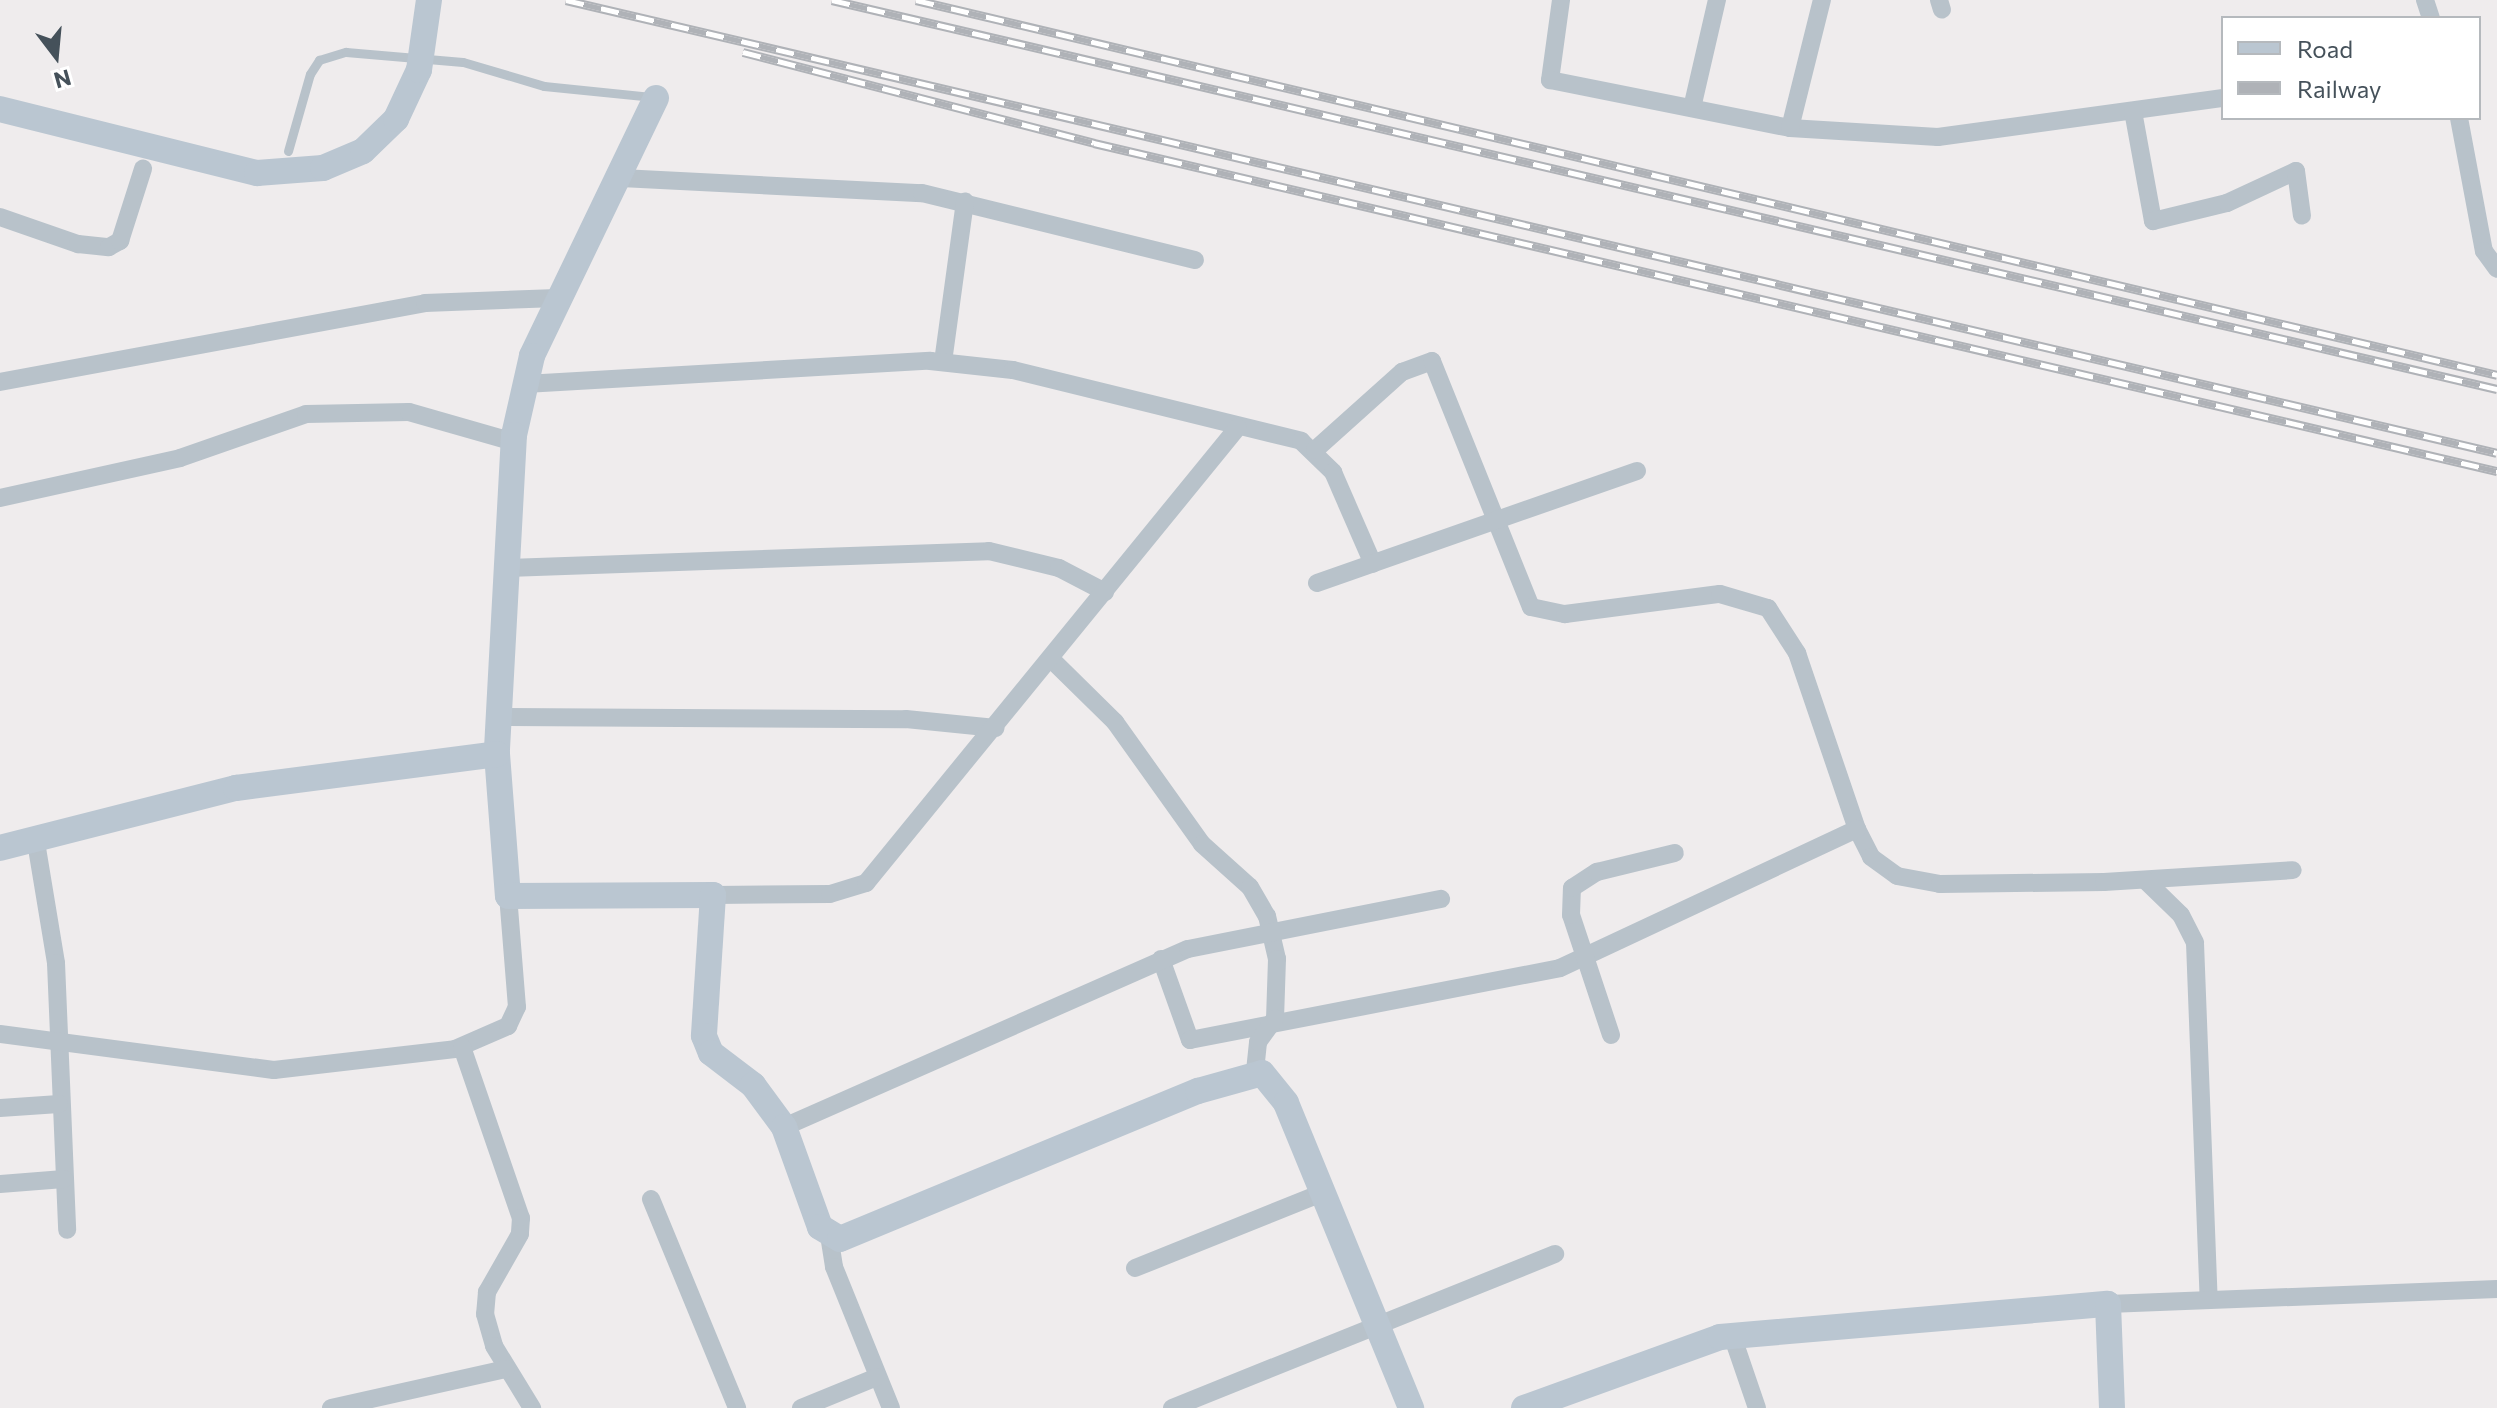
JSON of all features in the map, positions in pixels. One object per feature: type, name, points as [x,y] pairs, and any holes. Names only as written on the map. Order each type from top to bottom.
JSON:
[{"type":"street","points":[[0,109],[257,173],[323,168],[363,151],[396,119],[419,70],[429,0]]},
{"type":"street","points":[[1561,0],[1550,80],[1790,128],[1938,137],[2221,98]]},
{"type":"street","points":[[1692,108],[1717,0]]},
{"type":"street","points":[[1790,128],[1822,0]]},
{"type":"street","points":[[0,1034],[56,1045],[274,1070],[462,1047],[508,1026],[517,1007],[497,754],[514,442],[525,384],[557,298],[621,178],[656,98]]},
{"type":"street","points":[[2133,111],[2153,221],[2227,203],[2296,171],[2302,216]]},
{"type":"street","points":[[2459,120],[2484,251],[2497,269]]},
{"type":"street","points":[[0,217],[78,244],[109,247],[120,241],[143,169]]},
{"type":"street","points":[[621,178],[874,187],[965,202],[1195,260]]},
{"type":"street","points":[[943,362],[965,202]]},
{"type":"street","points":[[0,382],[425,303],[557,298]]},
{"type":"street","points":[[1315,450],[1402,372],[1432,361],[1522,591],[1542,614],[1720,594],[1768,608],[1797,653],[1857,829],[1871,857],[1897,876],[1940,884],[2145,880],[2293,870]]},
{"type":"street","points":[[525,384],[943,362],[1061,381],[1315,450],[1333,472],[1373,564]]},
{"type":"street","points":[[0,498],[180,458],[306,414],[382,408],[514,442]]},
{"type":"street","points":[[508,896],[830,894],[866,883],[996,728],[1238,427]]},
{"type":"street","points":[[1317,583],[1637,471]]},
{"type":"street","points":[[507,568],[989,551],[1059,568],[1105,592]]},
{"type":"street","points":[[1051,659],[1115,722],[1202,844],[1250,887],[1271,933],[1275,1019],[1258,1042],[1255,1071]]},
{"type":"street","points":[[498,717],[906,719],[996,728]]},
{"type":"street","points":[[0,848],[35,836],[236,788],[497,754]]},
{"type":"street","points":[[1161,959],[1190,1040],[1275,1019],[1518,977],[1586,957],[1857,829]]},
{"type":"street","points":[[35,836],[56,963],[56,1045],[67,1230]]},
{"type":"street","points":[[1611,1035],[1571,915],[1572,888],[1597,872],[1675,853]]},
{"type":"street","points":[[2145,880],[2181,915],[2195,943],[2209,1300]]},
{"type":"street","points":[[713,895],[704,1036],[711,1053],[753,1085],[784,1127],[829,1235],[834,1267],[891,1408]]},
{"type":"street","points":[[784,1127],[1161,959],[1441,899]]},
{"type":"street","points":[[462,1047],[521,1218],[520,1234],[487,1292],[485,1314],[506,1369],[532,1408]]},
{"type":"street","points":[[829,1235],[857,1235],[1255,1071]]},
{"type":"street","points":[[1255,1071],[1275,1082],[1286,1103],[1411,1408]]},
{"type":"street","points":[[0,1108],[59,1104]]},
{"type":"street","points":[[0,1184],[64,1179]]},
{"type":"street","points":[[1135,1268],[1322,1193]]},
{"type":"street","points":[[651,1199],[737,1408]]},
{"type":"street","points":[[1172,1408],[1555,1254]]},
{"type":"street","points":[[1524,1408],[1732,1335],[2108,1304],[2497,1289]]},
{"type":"street","points":[[2108,1304],[2112,1408]]},
{"type":"street","points":[[1732,1335],[1757,1408]]},
{"type":"street","points":[[331,1408],[506,1369]]},
{"type":"street","points":[[801,1408],[877,1377]]},
{"type":"lane","points":[[288,151],[310,74],[319,60],[346,52],[463,62],[544,86],[656,98]]},
{"type":"railway","points":[[566,0],[2497,453]]},
{"type":"railway","points":[[832,0],[2497,389]]},
{"type":"railway","points":[[916,0],[2497,375]]},
{"type":"railway","points":[[743,52],[1094,143],[2497,471]]}]
